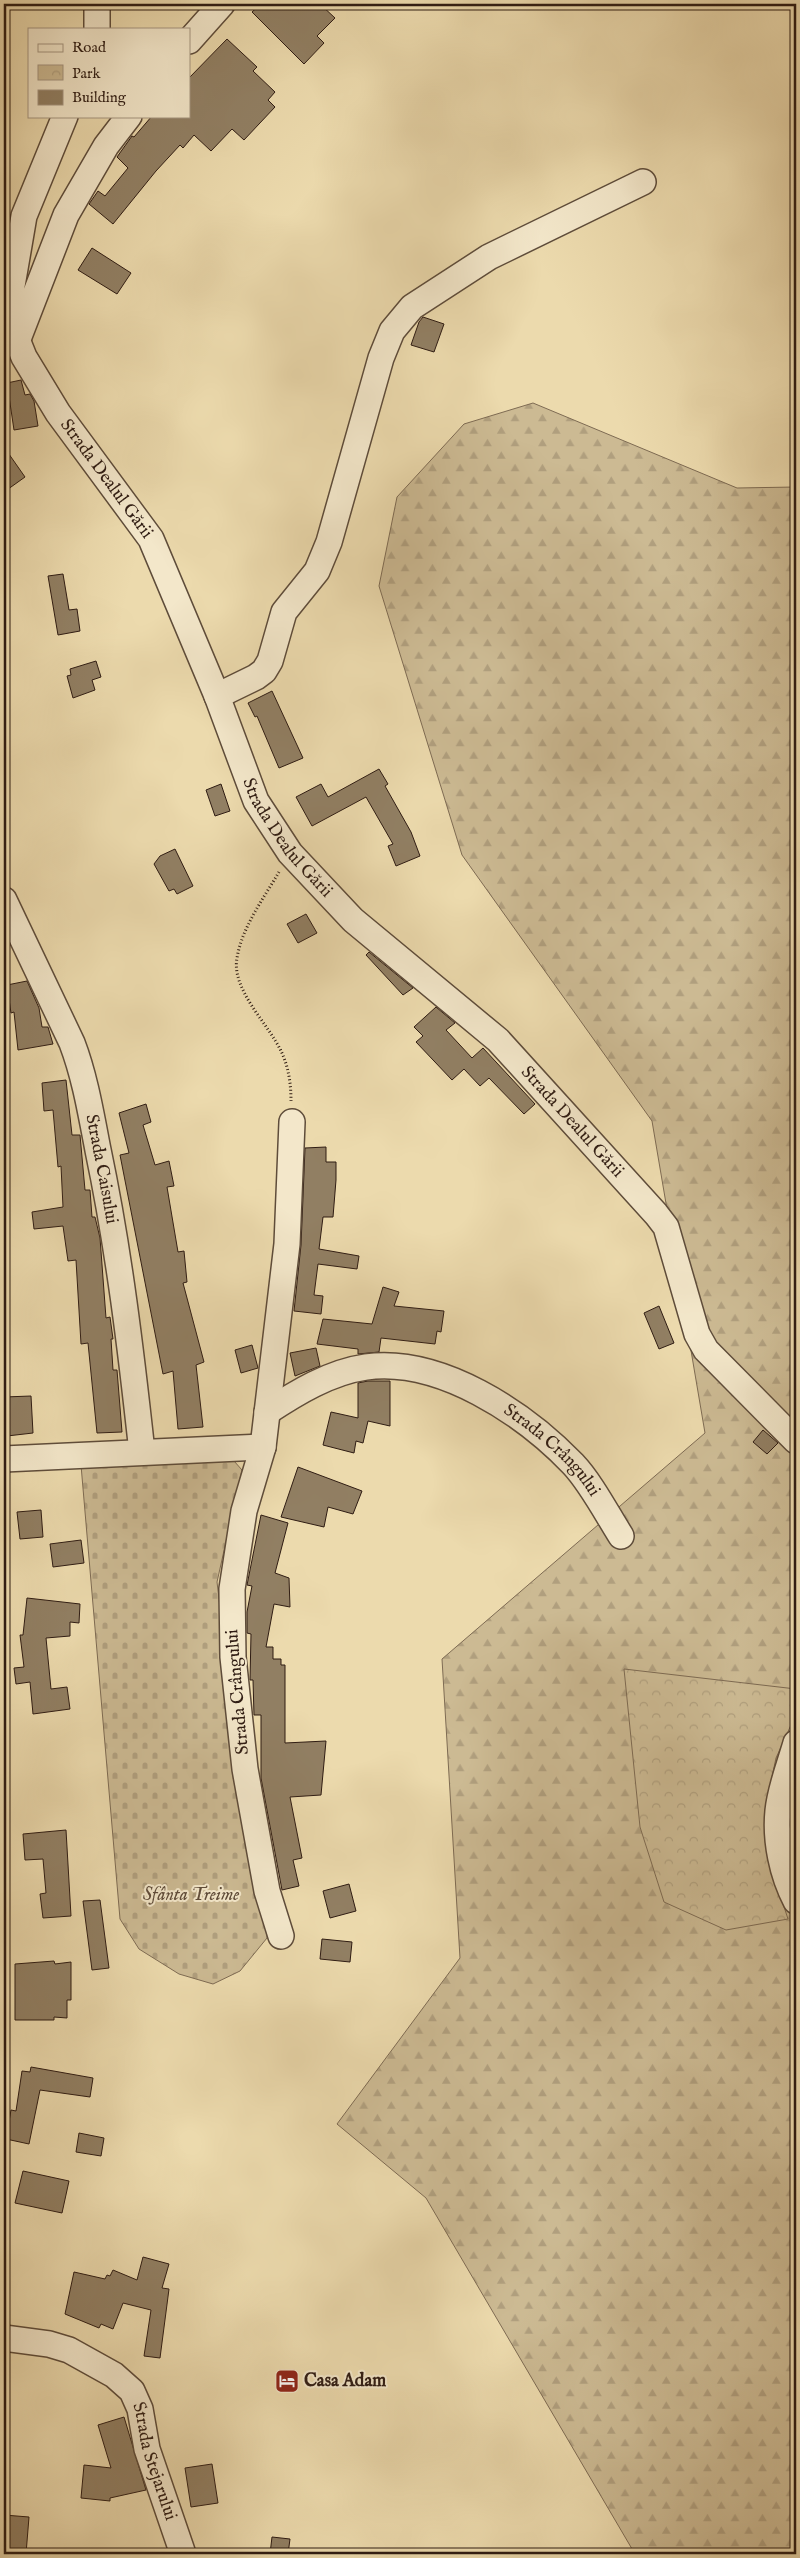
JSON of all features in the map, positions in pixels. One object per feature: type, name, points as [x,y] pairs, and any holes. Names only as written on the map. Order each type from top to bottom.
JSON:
[{"type":"street","points":[[97,4],[97,28]]},
{"type":"street","points":[[190,40],[222,4]]},
{"type":"street","name":"Strada Dealul Gării","points":[[64,118],[24,216],[12,286],[13,317],[18,342],[24,358],[58,413],[151,539],[217,696],[256,800],[290,854],[353,920],[498,1040],[656,1214],[666,1228],[697,1334],[706,1350],[796,1441]]},
{"type":"street","points":[[18,342],[66,215],[106,146],[127,118]]},
{"type":"street","points":[[217,696],[256,677],[264,671],[270,661],[284,612],[317,570],[329,542],[381,358],[392,330],[412,306],[489,257],[643,182]]},
{"type":"street","name":"Strada Caisului","points":[[4,900],[72,1043],[80,1065],[108,1197],[133,1366],[142,1452]]},
{"type":"street","name":"Strada Crângului","points":[[282,1936],[267,1891],[245,1768],[233,1657],[232,1590],[244,1511],[263,1446],[286,1244],[292,1122]]},
{"type":"street","name":"Strada Crângului","points":[[267,1412],[295,1394],[320,1382],[366,1367],[407,1367],[447,1378],[496,1403],[536,1429],[574,1465],[621,1536]]},
{"type":"street","points":[[4,1459],[263,1446]]},
{"type":"street","points":[[796,1743],[778,1810],[779,1851],[791,1892],[796,1901]]},
{"type":"street","name":"Strada Stejarului","points":[[4,2338],[49,2344],[69,2350],[114,2375],[132,2391],[140,2409],[146,2449],[183,2554]]},
{"type":"path","points":[[290,854],[251,920],[236,958],[236,975],[283,1054],[290,1079],[292,1122]]},
{"type":"green space","points":[[533,403],[737,488],[796,487],[796,2554],[635,2554],[426,2198],[337,2124],[460,1958],[442,1659],[705,1433],[652,1121],[462,855],[379,586],[397,497],[464,424]]},
{"type":"green space","name":"Sfânta Treime","points":[[142,1461],[234,1461],[242,1470],[217,1582],[239,1766],[268,1905],[267,1938],[240,1971],[213,1984],[179,1974],[139,1949],[120,1919],[81,1465]]},
{"type":"green space","points":[[624,1669],[796,1689],[796,1714],[776,1758],[765,1810],[767,1854],[788,1919],[726,1930],[664,1902],[640,1827]]},
{"type":"building","points":[[261,4],[320,4],[335,18],[317,36],[324,43],[304,64],[252,12]]},
{"type":"building","points":[[227,39],[257,67],[253,71],[275,92],[268,100],[275,107],[244,140],[232,129],[211,151],[194,135],[183,148],[180,145],[113,224],[89,204],[98,191],[105,196],[128,168],[117,157],[132,136],[134,137],[150,118],[190,118],[190,77]]},
{"type":"building","points":[[92,248],[131,273],[117,294],[78,270]]},
{"type":"building","points":[[423,317],[444,324],[434,352],[411,345],[419,322]]},
{"type":"building","points":[[21,380],[25,395],[30,394],[34,401],[38,426],[14,430],[7,383]]},
{"type":"building","points":[[4,447],[25,477],[4,492]]},
{"type":"building","points":[[63,574],[69,610],[77,609],[80,631],[58,635],[48,576]]},
{"type":"building","points":[[96,661],[101,677],[92,680],[95,690],[73,698],[67,676],[71,675],[70,669]]},
{"type":"building","points":[[272,691],[303,758],[279,768],[257,716],[255,717],[248,703]]},
{"type":"building","points":[[379,769],[388,784],[385,786],[411,832],[420,856],[396,866],[388,846],[393,844],[366,797],[312,826],[296,797],[321,784],[328,797]]},
{"type":"building","points":[[221,784],[230,811],[215,816],[206,790]]},
{"type":"building","points":[[175,849],[193,886],[177,894],[174,889],[169,891],[154,864],[160,856]]},
{"type":"building","points":[[306,914],[317,933],[298,943],[287,924]]},
{"type":"building","points":[[369,952],[413,988],[403,995],[366,955]]},
{"type":"building","points":[[27,981],[39,1008],[42,1027],[48,1027],[53,1044],[18,1050],[14,1012],[11,1013],[7,985]]},
{"type":"building","points":[[436,1007],[455,1023],[446,1030],[472,1058],[483,1048],[535,1104],[524,1114],[489,1078],[480,1086],[464,1069],[452,1080],[416,1042],[423,1036],[414,1027]]},
{"type":"building","points":[[66,1080],[72,1135],[80,1135],[85,1190],[90,1190],[92,1217],[95,1217],[100,1238],[106,1318],[110,1317],[113,1339],[111,1339],[113,1370],[117,1370],[122,1432],[97,1433],[88,1343],[81,1344],[76,1260],[68,1261],[63,1226],[34,1229],[32,1212],[63,1207],[61,1166],[58,1167],[53,1110],[44,1111],[42,1083]]},
{"type":"building","points":[[146,1104],[151,1122],[143,1125],[155,1165],[169,1161],[174,1186],[167,1187],[178,1252],[184,1251],[187,1282],[183,1283],[204,1362],[196,1365],[203,1427],[178,1429],[173,1371],[163,1374],[120,1155],[129,1153],[119,1113]]},
{"type":"building","points":[[326,1147],[326,1162],[336,1162],[336,1180],[333,1217],[323,1217],[319,1249],[359,1256],[357,1269],[318,1264],[314,1295],[323,1296],[321,1314],[294,1311],[301,1245],[305,1148]]},
{"type":"building","points":[[383,1287],[399,1292],[394,1306],[444,1311],[441,1332],[437,1331],[435,1344],[381,1338],[379,1352],[358,1354],[358,1349],[317,1344],[323,1319],[372,1324]]},
{"type":"building","points":[[659,1306],[674,1343],[659,1349],[644,1313]]},
{"type":"building","points":[[252,1345],[258,1368],[241,1373],[235,1350]]},
{"type":"building","points":[[316,1348],[320,1366],[295,1376],[290,1353]]},
{"type":"building","points":[[390,1381],[390,1426],[368,1421],[363,1443],[356,1441],[354,1453],[323,1445],[331,1412],[358,1418],[358,1383]]},
{"type":"building","points":[[31,1396],[33,1433],[7,1436],[4,1397]]},
{"type":"building","points":[[763,1430],[778,1443],[767,1454],[753,1442]]},
{"type":"building","points":[[298,1467],[362,1491],[353,1514],[328,1507],[324,1527],[281,1517]]},
{"type":"building","points":[[41,1510],[43,1537],[20,1539],[17,1512]]},
{"type":"building","points":[[261,1515],[288,1523],[275,1573],[289,1578],[290,1607],[274,1604],[266,1647],[273,1647],[273,1659],[281,1659],[281,1665],[285,1665],[285,1743],[326,1741],[321,1795],[290,1797],[302,1858],[293,1860],[299,1886],[282,1890],[261,1778],[261,1715],[254,1715],[253,1680],[250,1680],[251,1634],[247,1633],[247,1612],[252,1586],[247,1585]]},
{"type":"building","points":[[81,1540],[84,1563],[53,1567],[50,1544]]},
{"type":"building","points":[[27,1598],[80,1604],[79,1623],[70,1622],[70,1636],[46,1638],[51,1689],[67,1687],[70,1709],[33,1714],[30,1682],[16,1684],[14,1668],[24,1667],[20,1635],[23,1635]]},
{"type":"building","points":[[66,1830],[71,1916],[43,1918],[40,1894],[46,1893],[43,1859],[25,1860],[23,1834]]},
{"type":"building","points":[[349,1884],[356,1911],[330,1918],[323,1891]]},
{"type":"building","points":[[100,1900],[109,1968],[92,1970],[83,1901]]},
{"type":"building","points":[[322,1939],[352,1942],[350,1962],[320,1959]]},
{"type":"building","points":[[54,1961],[55,1964],[71,1962],[71,2000],[67,2000],[67,2018],[15,2020],[15,1964]]},
{"type":"building","points":[[31,2067],[93,2078],[90,2097],[40,2090],[29,2144],[6,2139],[11,2110],[16,2111],[22,2071],[30,2072]]},
{"type":"building","points":[[79,2133],[104,2138],[101,2156],[76,2152]]},
{"type":"building","points":[[23,2171],[69,2181],[62,2213],[15,2203]]},
{"type":"building","points":[[143,2257],[169,2264],[162,2288],[169,2289],[160,2358],[144,2356],[151,2310],[123,2303],[113,2329],[101,2324],[99,2328],[65,2314],[74,2272],[105,2279],[107,2275],[110,2276],[113,2270],[137,2280]]},
{"type":"building","points":[[124,2417],[146,2490],[110,2498],[110,2501],[81,2498],[84,2465],[111,2468],[98,2425]]},
{"type":"building","points":[[212,2464],[218,2503],[191,2507],[185,2468]]},
{"type":"building","points":[[4,2515],[29,2517],[26,2554],[4,2554]]},
{"type":"building","points":[[272,2537],[290,2539],[288,2554],[270,2554]]},
{"type":"place","name":"Casa Adam","points":[[287,2381]]}]
